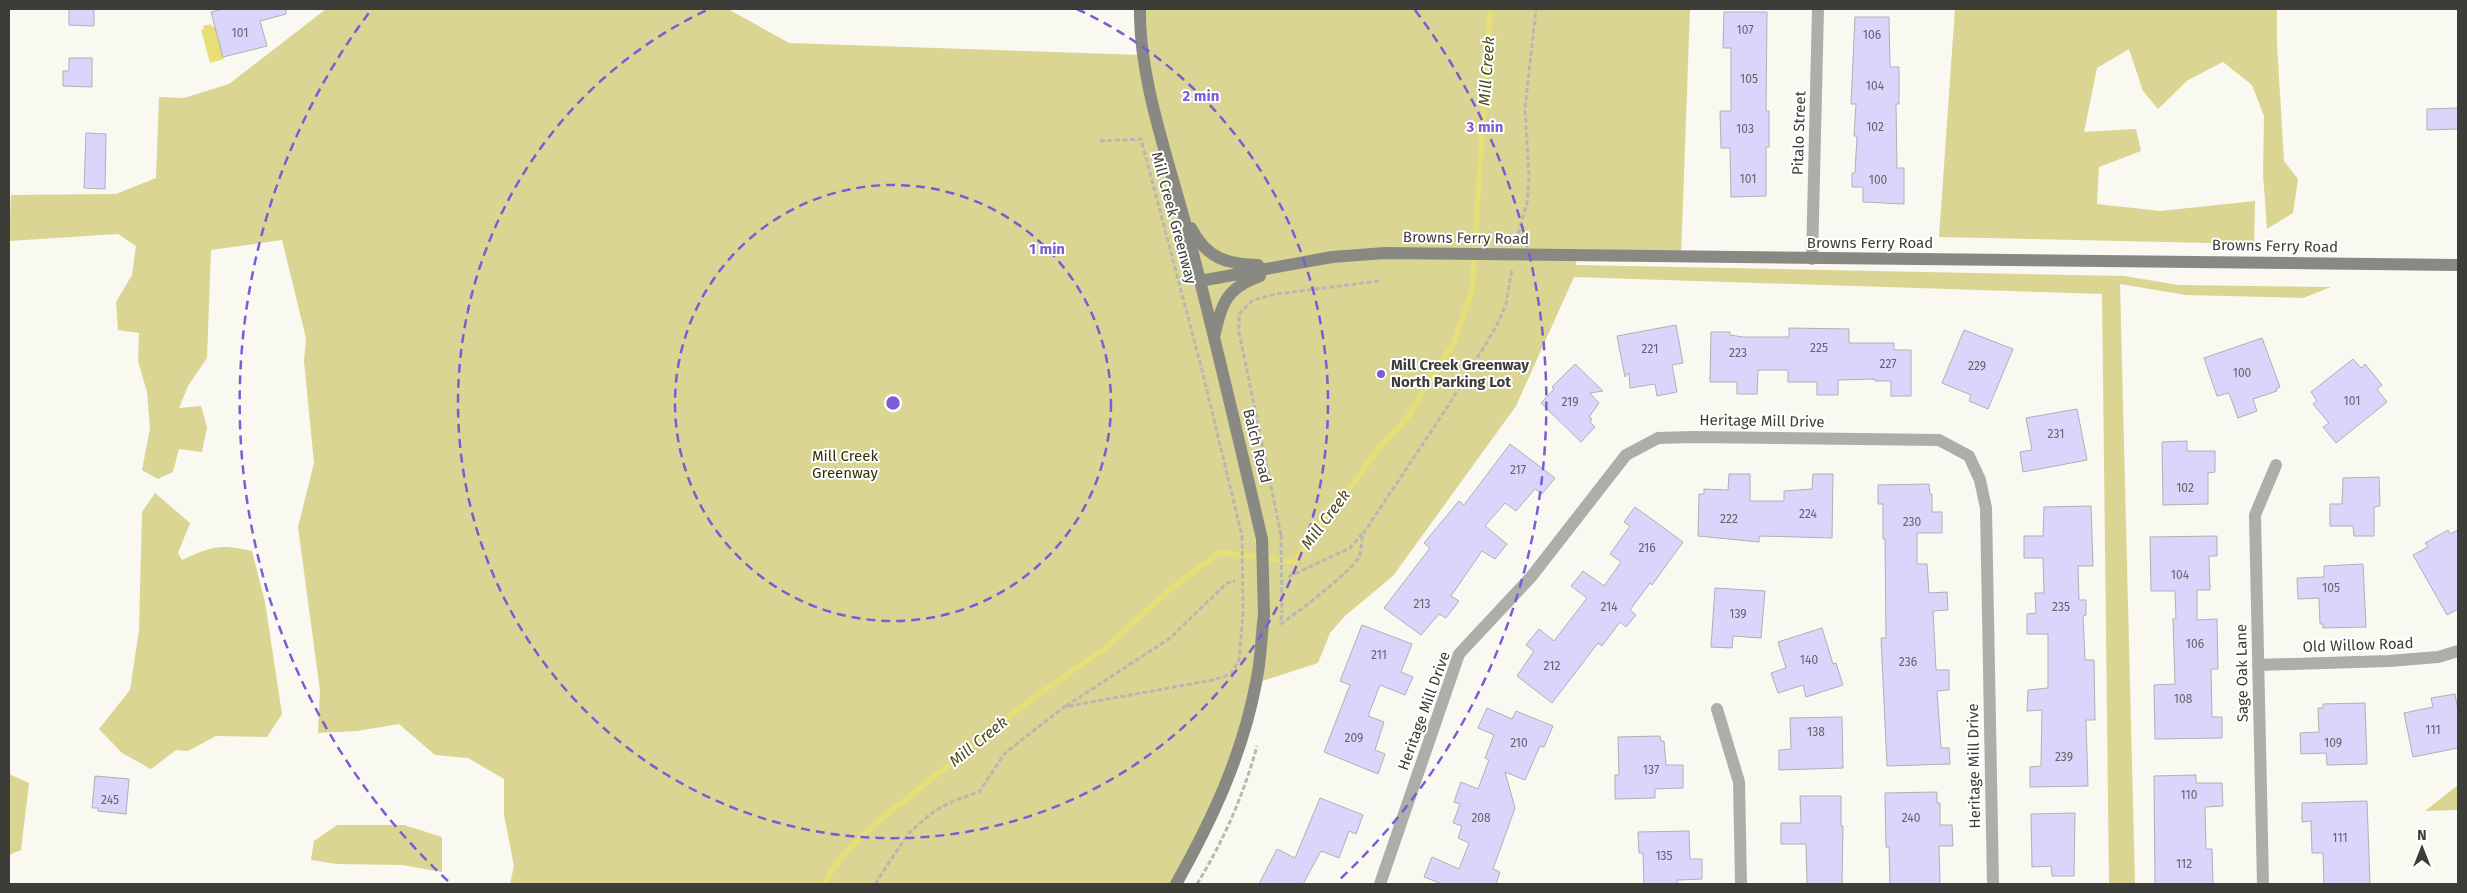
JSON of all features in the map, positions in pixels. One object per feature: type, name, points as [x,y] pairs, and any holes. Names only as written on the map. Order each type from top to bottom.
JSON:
[{"type":"street","name":"Balch Road","points":[[1140,9],[1144,55],[1163,144],[1200,281],[1262,539],[1264,615],[1256,682],[1236,762],[1208,826],[1176,884]]},
{"type":"street","name":"Pitalo Street","points":[[1812,259],[1818,9]]},
{"type":"street","name":"Browns Ferry Road","points":[[1181,209],[1198,242],[1228,263],[1283,267]]},
{"type":"street","name":"Browns Ferry Road","points":[[1200,281],[1332,257],[1385,253],[2458,265]]},
{"type":"street","name":"Browns Ferry Road","points":[[1214,340],[1220,310],[1228,294],[1244,282],[1283,267]]},
{"type":"street","name":"Heritage Mill Drive","points":[[1380,884],[1459,654],[1531,577],[1626,455],[1658,438],[1693,437],[1939,440],[1969,456],[1980,480],[1986,508],[1993,884]]},
{"type":"street","name":"Sage Oak Lane","points":[[2263,884],[2255,515],[2276,465]]},
{"type":"street","name":"Old Willow Road","points":[[2258,665],[2389,661],[2438,657],[2458,651]]},
{"type":"street","points":[[1716,709],[1739,782],[1741,884]]},
{"type":"path","points":[[1515,244],[1528,203],[1529,176],[1525,108],[1536,9]]},
{"type":"path","name":"Mill Creek Greenway","points":[[1064,707],[1213,680],[1231,674],[1239,660],[1244,614],[1242,536],[1203,374],[1141,139],[1100,141]]},
{"type":"path","points":[[1288,577],[1350,548],[1362,534],[1448,406],[1496,327],[1506,304],[1512,265]]},
{"type":"path","points":[[1282,611],[1281,535],[1239,332],[1240,314],[1253,300],[1276,294],[1380,281]]},
{"type":"path","points":[[1280,624],[1292,617],[1347,571],[1359,557],[1362,534]]},
{"type":"path","name":"Mill Creek Greenway","points":[[874,884],[908,834],[933,812],[946,804],[979,792],[1004,753],[1064,707],[1169,639],[1227,583],[1235,581]]},
{"type":"green space","name":"Mill Creek Greenway","points":[[326,9],[728,9],[789,43],[1143,55],[1140,9],[1690,9],[1681,257],[1577,256],[1576,265],[2124,276],[2179,285],[2331,287],[2303,298],[2186,295],[2120,284],[2135,884],[2109,884],[2102,294],[1574,277],[1516,406],[1393,576],[1345,616],[1330,633],[1318,663],[1256,683],[1235,762],[1176,884],[510,884],[514,866],[504,815],[504,779],[468,758],[435,755],[399,724],[357,731],[318,733],[320,691],[298,527],[314,463],[304,361],[306,338],[282,240],[211,250],[207,358],[188,386],[179,408],[201,406],[207,427],[202,452],[179,449],[173,472],[158,479],[142,470],[150,428],[147,392],[138,361],[139,333],[118,330],[116,302],[132,275],[136,246],[118,234],[9,241],[11,195],[116,194],[156,178],[159,97],[184,98],[229,84]]},
{"type":"green space","points":[[1955,9],[2277,9],[2277,44],[2284,161],[2298,179],[2293,213],[2267,229],[2263,174],[2264,116],[2252,85],[2223,62],[2188,80],[2158,109],[2143,91],[2129,49],[2097,68],[2084,132],[2136,129],[2141,151],[2099,167],[2097,204],[2160,211],[2255,201],[2254,244],[1939,237]]},
{"type":"green space","points":[[155,493],[190,523],[178,553],[182,560],[209,549],[223,547],[252,551],[265,602],[282,714],[267,737],[216,736],[188,751],[176,750],[151,769],[122,753],[99,729],[130,690],[139,630],[142,512]]},
{"type":"green space","points":[[9,774],[29,783],[21,850],[9,855]]},
{"type":"green space","points":[[2458,785],[2458,810],[2425,811]]},
{"type":"green space","points":[[337,825],[404,825],[442,837],[442,872],[402,865],[337,864],[311,860],[314,841]]},
{"type":"shaded area","points":[[211,24],[212,27],[215,26],[224,59],[210,63],[201,30],[204,29],[203,26]]},
{"type":"building","points":[[69,9],[94,9],[94,26],[69,25]]},
{"type":"building","points":[[223,9],[286,9],[286,14],[260,21],[267,46],[223,57],[211,12]]},
{"type":"building","points":[[1724,12],[1767,12],[1766,111],[1769,111],[1769,147],[1766,147],[1766,196],[1731,197],[1730,148],[1721,148],[1720,111],[1731,111],[1731,48],[1723,48]]},
{"type":"building","points":[[1855,17],[1889,17],[1890,67],[1899,67],[1899,104],[1896,104],[1897,168],[1904,168],[1904,204],[1863,202],[1863,187],[1852,187],[1852,173],[1855,173],[1857,136],[1854,136],[1856,104],[1851,104]]},
{"type":"building","points":[[69,58],[92,58],[92,87],[63,86],[63,71],[69,71]]},
{"type":"building","points":[[2458,108],[2458,129],[2427,130],[2427,109]]},
{"type":"building","points":[[86,133],[106,134],[105,189],[84,188]]},
{"type":"building","points":[[1676,325],[1683,363],[1672,365],[1677,392],[1657,396],[1655,384],[1630,388],[1629,373],[1625,377],[1617,336]]},
{"type":"building","points":[[1789,328],[1849,329],[1849,343],[1894,343],[1894,350],[1911,350],[1911,396],[1891,396],[1891,381],[1875,381],[1875,379],[1838,380],[1838,395],[1817,395],[1817,382],[1788,382],[1788,370],[1758,370],[1757,394],[1737,394],[1737,382],[1710,382],[1711,332],[1730,332],[1730,335],[1743,337],[1789,337]]},
{"type":"building","points":[[1964,330],[2013,349],[1988,409],[1969,401],[1971,395],[1942,383]]},
{"type":"building","points":[[2262,338],[2280,387],[2276,389],[2277,391],[2253,399],[2257,411],[2238,418],[2229,393],[2217,396],[2204,358]]},
{"type":"building","points":[[2353,359],[2361,368],[2365,364],[2382,385],[2377,389],[2387,402],[2336,443],[2323,427],[2329,423],[2313,404],[2317,401],[2311,392]]},
{"type":"building","points":[[1575,364],[1603,391],[1590,393],[1599,403],[1589,417],[1592,419],[1590,422],[1595,427],[1581,442],[1541,403],[1554,389],[1552,387]]},
{"type":"building","points":[[2077,409],[2087,460],[2023,472],[2020,452],[2032,450],[2026,418]]},
{"type":"building","points":[[2187,441],[2187,451],[2215,451],[2215,472],[2208,473],[2208,504],[2163,505],[2162,442]]},
{"type":"building","points":[[1510,444],[1555,478],[1542,494],[1535,489],[1516,511],[1505,503],[1485,526],[1507,544],[1495,559],[1482,551],[1451,596],[1459,601],[1446,618],[1439,614],[1421,635],[1384,608],[1430,548],[1424,543],[1459,501],[1464,505]]},
{"type":"building","points":[[1729,474],[1750,474],[1750,501],[1784,501],[1784,491],[1812,489],[1813,474],[1833,474],[1832,538],[1759,536],[1759,542],[1698,536],[1699,494],[1704,494],[1704,489],[1728,490]]},
{"type":"building","points":[[2379,477],[2380,506],[2374,507],[2374,536],[2354,536],[2353,526],[2330,526],[2330,504],[2342,504],[2343,478]]},
{"type":"building","points":[[1929,484],[1930,494],[1932,494],[1932,512],[1942,512],[1942,533],[1917,533],[1917,564],[1927,564],[1929,593],[1947,592],[1948,610],[1933,611],[1936,670],[1949,670],[1949,690],[1937,691],[1941,748],[1949,748],[1950,764],[1887,766],[1881,638],[1886,638],[1885,539],[1883,539],[1883,504],[1878,504],[1878,485]]},
{"type":"building","points":[[2091,506],[2093,566],[2078,566],[2079,600],[2086,600],[2086,615],[2083,616],[2085,660],[2094,660],[2095,720],[2086,720],[2088,786],[2030,787],[2030,767],[2041,766],[2042,710],[2027,711],[2028,690],[2048,688],[2048,634],[2027,634],[2027,614],[2036,613],[2035,593],[2044,593],[2043,558],[2024,558],[2024,536],[2043,536],[2044,507]]},
{"type":"building","points":[[1635,507],[1683,542],[1652,585],[1650,583],[1630,610],[1636,615],[1626,627],[1620,622],[1602,646],[1598,643],[1552,703],[1517,676],[1534,651],[1526,645],[1539,629],[1554,641],[1587,598],[1571,586],[1583,571],[1604,586],[1621,562],[1610,554],[1630,526],[1624,522]]},
{"type":"building","points":[[2448,530],[2450,534],[2458,530],[2458,609],[2447,615],[2413,555],[2428,547],[2425,543]]},
{"type":"building","points":[[2217,536],[2217,556],[2209,556],[2210,590],[2197,590],[2197,620],[2217,619],[2218,669],[2211,669],[2212,717],[2222,717],[2222,738],[2155,739],[2154,685],[2175,684],[2173,619],[2176,618],[2175,591],[2151,591],[2150,537]]},
{"type":"building","points":[[2363,564],[2366,627],[2323,628],[2323,624],[2320,624],[2319,598],[2298,599],[2297,578],[2324,577],[2324,566]]},
{"type":"building","points":[[1715,588],[1765,591],[1761,638],[1733,636],[1732,648],[1711,647]]},
{"type":"building","points":[[1362,625],[1412,644],[1401,672],[1413,677],[1405,695],[1380,685],[1368,716],[1384,722],[1375,750],[1385,754],[1378,774],[1324,752],[1350,685],[1340,681]]},
{"type":"building","points":[[1822,628],[1833,664],[1836,663],[1843,685],[1806,697],[1803,685],[1778,693],[1771,673],[1786,668],[1778,642]]},
{"type":"building","points":[[2455,694],[2458,710],[2458,748],[2413,757],[2404,713],[2433,707],[2431,698]]},
{"type":"building","points":[[2365,703],[2367,764],[2327,765],[2326,753],[2301,754],[2300,733],[2319,732],[2318,708],[2323,708],[2323,704]]},
{"type":"building","points":[[1487,708],[1512,719],[1516,711],[1553,726],[1544,747],[1540,746],[1525,780],[1505,772],[1515,808],[1493,869],[1500,872],[1496,884],[1442,884],[1424,877],[1432,857],[1459,869],[1469,843],[1458,838],[1462,826],[1453,823],[1460,804],[1454,802],[1461,782],[1478,789],[1489,760],[1485,758],[1494,735],[1478,728]]},
{"type":"building","points":[[1842,717],[1843,768],[1779,770],[1779,750],[1791,749],[1790,718]]},
{"type":"building","points":[[1660,736],[1661,741],[1664,741],[1666,765],[1683,765],[1683,788],[1655,789],[1655,798],[1615,799],[1615,775],[1619,775],[1618,737]]},
{"type":"building","points":[[2196,775],[2196,783],[2222,783],[2223,806],[2205,807],[2206,849],[2212,849],[2213,884],[2155,884],[2154,776]]},
{"type":"building","points":[[95,776],[129,779],[126,814],[98,811],[98,808],[92,808]]},
{"type":"building","points":[[1937,792],[1937,803],[1940,803],[1940,825],[1952,825],[1953,846],[1939,846],[1940,882],[1938,884],[1890,884],[1889,847],[1886,847],[1885,793]]},
{"type":"building","points":[[1800,796],[1841,796],[1841,826],[1843,826],[1842,884],[1807,884],[1806,844],[1781,844],[1781,823],[1801,823]]},
{"type":"building","points":[[1320,798],[1363,815],[1356,834],[1349,831],[1339,858],[1321,851],[1303,884],[1259,884],[1277,849],[1295,858]]},
{"type":"building","points":[[2367,801],[2370,884],[2324,884],[2323,853],[2312,853],[2311,821],[2302,822],[2302,803]]},
{"type":"building","points":[[2075,813],[2074,876],[2052,876],[2051,866],[2032,867],[2031,814]]},
{"type":"building","points":[[1689,831],[1690,859],[1702,859],[1702,879],[1677,880],[1678,884],[1644,884],[1643,853],[1639,853],[1638,832]]},
{"type":"waterway","name":"Mill Creek","points":[[824,884],[841,857],[876,823],[1029,701],[1103,650],[1174,586],[1220,552],[1294,562],[1328,513],[1355,482],[1380,446],[1407,418],[1454,342],[1472,291],[1490,9]]},
{"type":"place","name":"Mill Creek Greenway North Parking Lot","points":[[1381,374]]}]
